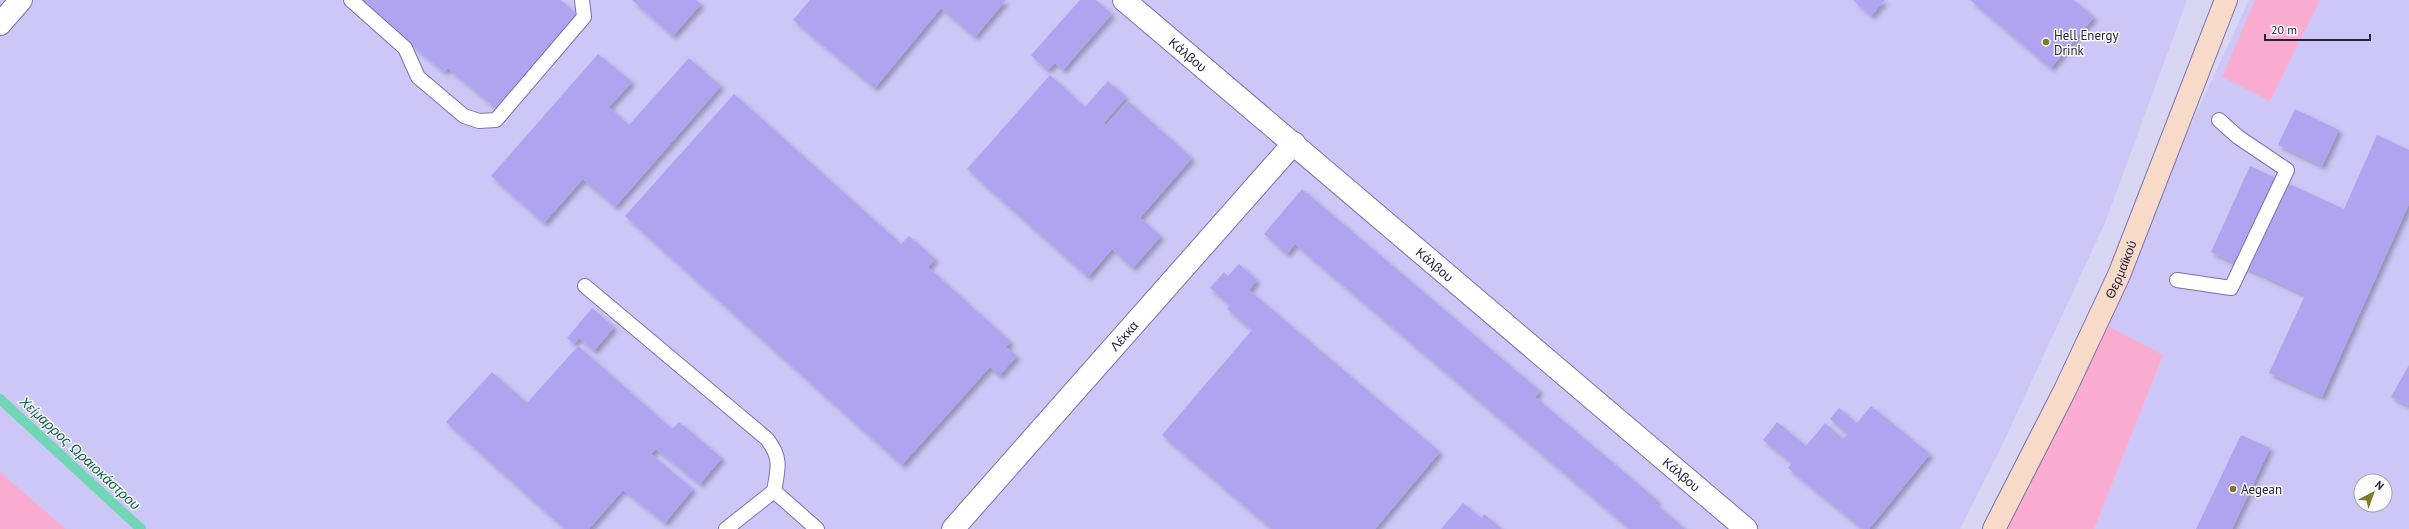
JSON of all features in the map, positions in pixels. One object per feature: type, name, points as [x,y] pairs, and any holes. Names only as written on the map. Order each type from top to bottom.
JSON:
[{"type":"street","points":[[0,24],[21,0]]},
{"type":"street","name":"Κάλβου","points":[[1124,0],[1294,143],[1746,529]]},
{"type":"street","name":"Θερμαϊκού","points":[[1994,529],[2062,397],[2119,275],[2226,0]]},
{"type":"street","name":"Λέκκα","points":[[953,529],[1294,143]]},
{"type":"lane","points":[[350,0],[405,48],[418,77],[464,116],[479,121],[496,120],[517,96],[584,17],[582,0]]},
{"type":"lane","points":[[2177,280],[2230,288],[2287,170],[2238,137],[2219,120]]},
{"type":"lane","points":[[585,286],[767,439],[776,451],[779,468],[774,491],[726,529]]},
{"type":"lane","points":[[774,491],[817,529]]},
{"type":"shaded area","points":[[0,0],[2187,0],[2105,223],[1998,454],[1960,529],[0,529]]},
{"type":"shaded area","points":[[2249,0],[2409,0],[2409,529],[2003,529]]},
{"type":"shaded area","points":[[2255,0],[2320,0],[2270,101],[2222,77]]},
{"type":"shaded area","points":[[2101,322],[2163,355],[2094,529],[2003,529]]},
{"type":"shaded area","points":[[0,472],[66,529],[0,529]]},
{"type":"building","points":[[359,0],[561,0],[578,15],[498,110],[448,68],[444,72]]},
{"type":"building","points":[[632,0],[696,0],[701,4],[673,36]]},
{"type":"building","points":[[810,0],[1006,0],[975,37],[941,8],[875,88],[793,20]]},
{"type":"building","points":[[1080,0],[1096,0],[1112,14],[1063,70],[1055,63],[1047,70],[1031,55]]},
{"type":"building","points":[[1853,0],[1885,0],[1871,16]]},
{"type":"building","name":"Hell Energy Drink","points":[[1970,0],[2074,0],[2094,17],[2051,68]]},
{"type":"building","points":[[598,54],[632,82],[609,107],[629,125],[689,58],[721,86],[615,207],[583,179],[544,223],[491,176]]},
{"type":"building","points":[[1050,75],[1085,107],[1108,81],[1126,97],[1104,123],[1106,125],[1128,101],[1192,158],[1140,218],[1161,236],[1133,268],[1112,249],[1088,277],[967,169]]},
{"type":"building","points":[[734,94],[901,244],[909,236],[935,259],[928,267],[1011,342],[1006,347],[1017,356],[999,376],[990,367],[902,465],[625,216]]},
{"type":"building","points":[[2295,109],[2339,130],[2322,166],[2278,145]]},
{"type":"building","points":[[2377,135],[2409,150],[2409,204],[2322,397],[2269,373],[2305,295],[2211,252],[2250,166],[2344,209]]},
{"type":"building","points":[[1302,189],[1540,391],[1535,397],[1657,500],[1655,503],[1685,529],[1630,529],[1295,244],[1287,254],[1264,234]]},
{"type":"building","points":[[1239,264],[1257,280],[1249,290],[1440,452],[1375,529],[1272,529],[1162,435],[1252,330],[1227,309],[1230,305],[1210,288],[1224,272],[1228,276]]},
{"type":"building","points":[[592,308],[614,327],[594,351],[579,338],[574,344],[567,338]]},
{"type":"building","points":[[578,346],[672,429],[679,422],[722,458],[700,484],[656,449],[651,454],[693,489],[665,523],[623,490],[589,529],[565,529],[446,422],[492,372],[527,403]]},
{"type":"building","points":[[2409,365],[2409,406],[2391,397]]},
{"type":"building","points":[[1871,406],[1930,454],[1869,529],[1863,529],[1788,468],[1792,463],[1763,440],[1777,422],[1806,446],[1825,423],[1843,439],[1848,434],[1830,419],[1839,408],[1857,423]]},
{"type":"building","name":"Aegean","points":[[2241,435],[2270,448],[2232,529],[2196,529]]},
{"type":"building","points":[[1463,503],[1481,518],[1484,514],[1502,529],[1441,529]]},
{"type":"waterway","name":"Χείμαρρος Ωραιοκάστρου","points":[[0,399],[141,529]]},
{"type":"place","name":"Hell Energy Drink","points":[[2046,42]]},
{"type":"place","name":"Aegean","points":[[2233,489]]}]
